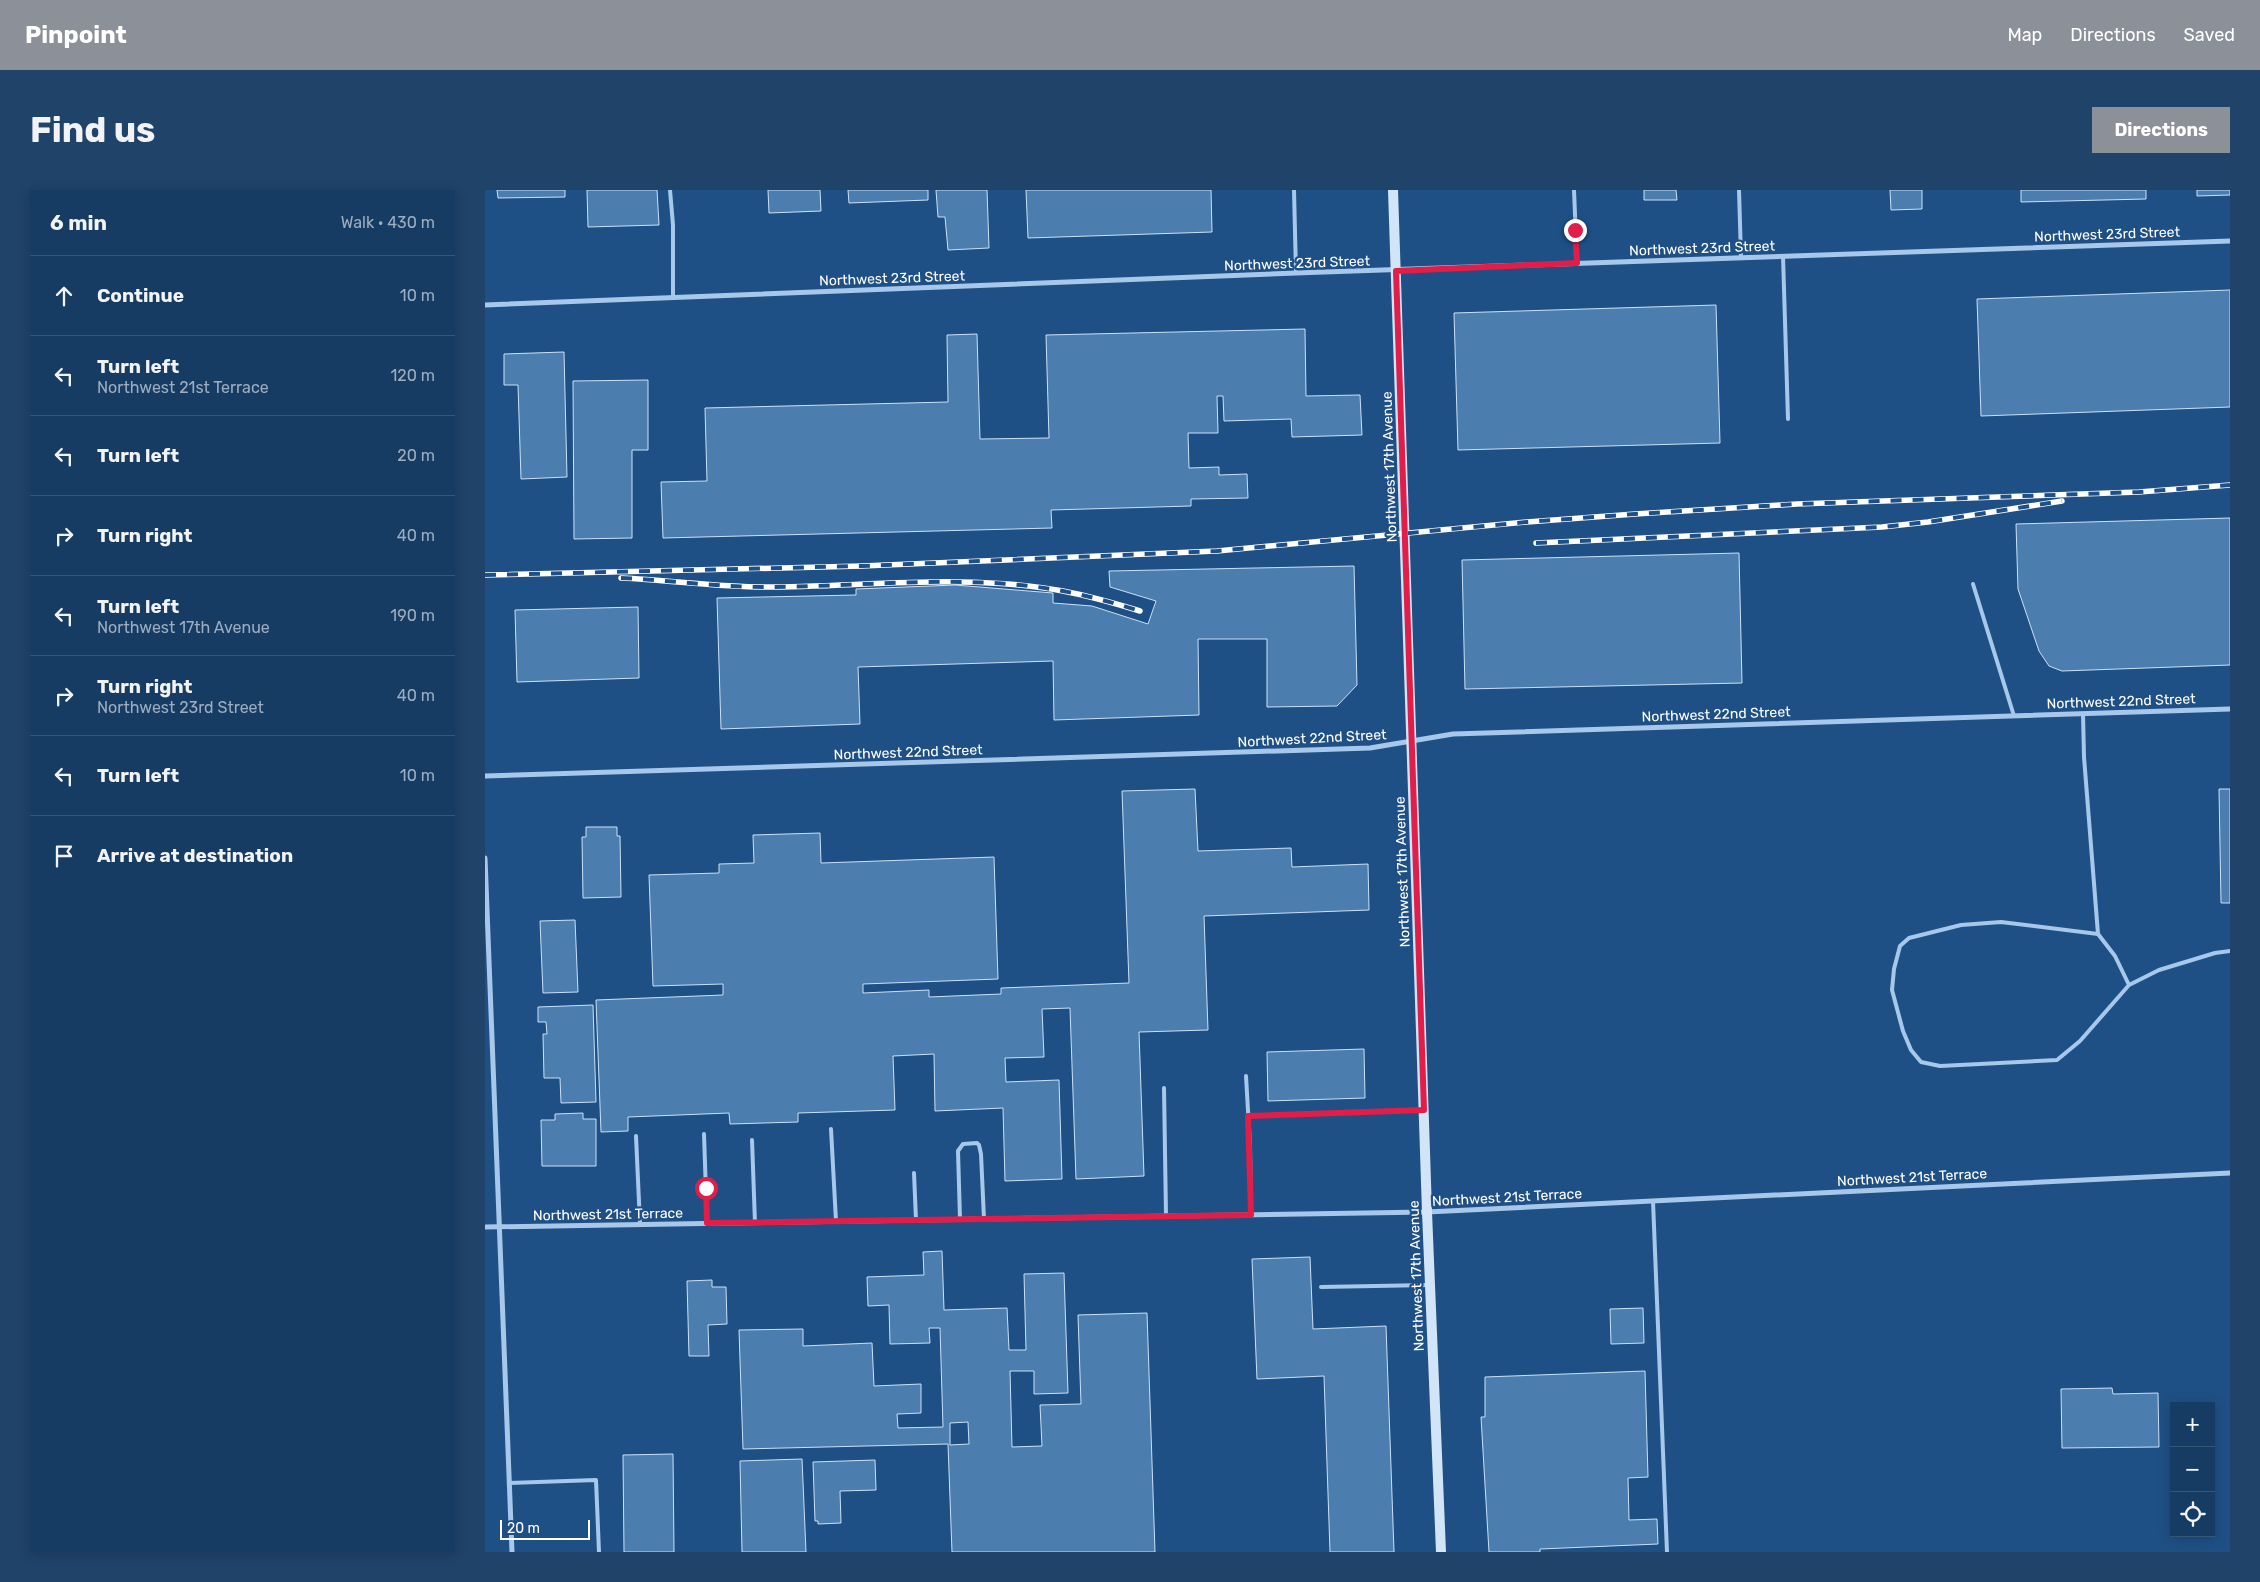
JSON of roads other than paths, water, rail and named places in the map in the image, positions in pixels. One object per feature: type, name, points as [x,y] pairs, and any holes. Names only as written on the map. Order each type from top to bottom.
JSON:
[{"type":"main road","name":"Northwest 17th Avenue","points":[[1393,190],[1427,1212],[1441,1552]]},
{"type":"street","name":"Northwest 23rd Street","points":[[485,305],[1296,273],[2230,241]]},
{"type":"street","name":"Northwest 22nd Street","points":[[485,776],[1370,748],[1453,734],[2230,709]]},
{"type":"street","points":[[485,858],[512,1552]]},
{"type":"street","name":"Northwest 21st Terrace","points":[[485,1227],[1427,1212],[2230,1173]]},
{"type":"lane","points":[[671,190],[673,298]]},
{"type":"lane","points":[[1294,190],[1296,273]]},
{"type":"lane","points":[[1574,190],[1577,263]]},
{"type":"lane","points":[[1739,190],[1741,258]]},
{"type":"lane","points":[[1783,256],[1789,419]]},
{"type":"lane","points":[[1973,584],[2014,716]]},
{"type":"lane","points":[[2083,714],[2084,757],[2098,934],[2115,956],[2129,985]]},
{"type":"lane","points":[[2098,934],[2001,922],[1961,925],[1909,938],[1900,946],[1893,969],[1892,990],[1896,1010],[1911,1050],[1921,1062],[1940,1066],[2057,1060],[2080,1041],[2129,985],[2159,970],[2215,953],[2230,951]]},
{"type":"lane","points":[[1246,1076],[1251,1215]]},
{"type":"lane","points":[[1164,1088],[1166,1216]]},
{"type":"lane","points":[[1248,1116],[1424,1110]]},
{"type":"lane","points":[[831,1129],[836,1221]]},
{"type":"lane","points":[[704,1134],[707,1223]]},
{"type":"lane","points":[[636,1136],[640,1224]]},
{"type":"lane","points":[[752,1140],[755,1223]]},
{"type":"lane","points":[[960,1219],[957,1151],[963,1144],[977,1143],[981,1154],[984,1219]]},
{"type":"lane","points":[[914,1173],[916,1220]]},
{"type":"lane","points":[[1653,1201],[1667,1552]]},
{"type":"lane","points":[[1321,1288],[1431,1285]]},
{"type":"lane","points":[[509,1483],[596,1480],[599,1552]]},
{"type":"railway","points":[[485,575],[862,566],[1217,551],[1527,522],[1635,514],[1797,504],[2139,492],[2230,485]]},
{"type":"railway","points":[[1536,543],[1882,527],[1928,522],[2062,501]]},
{"type":"railway","points":[[621,578],[764,587],[914,582],[989,583],[1063,591],[1140,611]]}]
